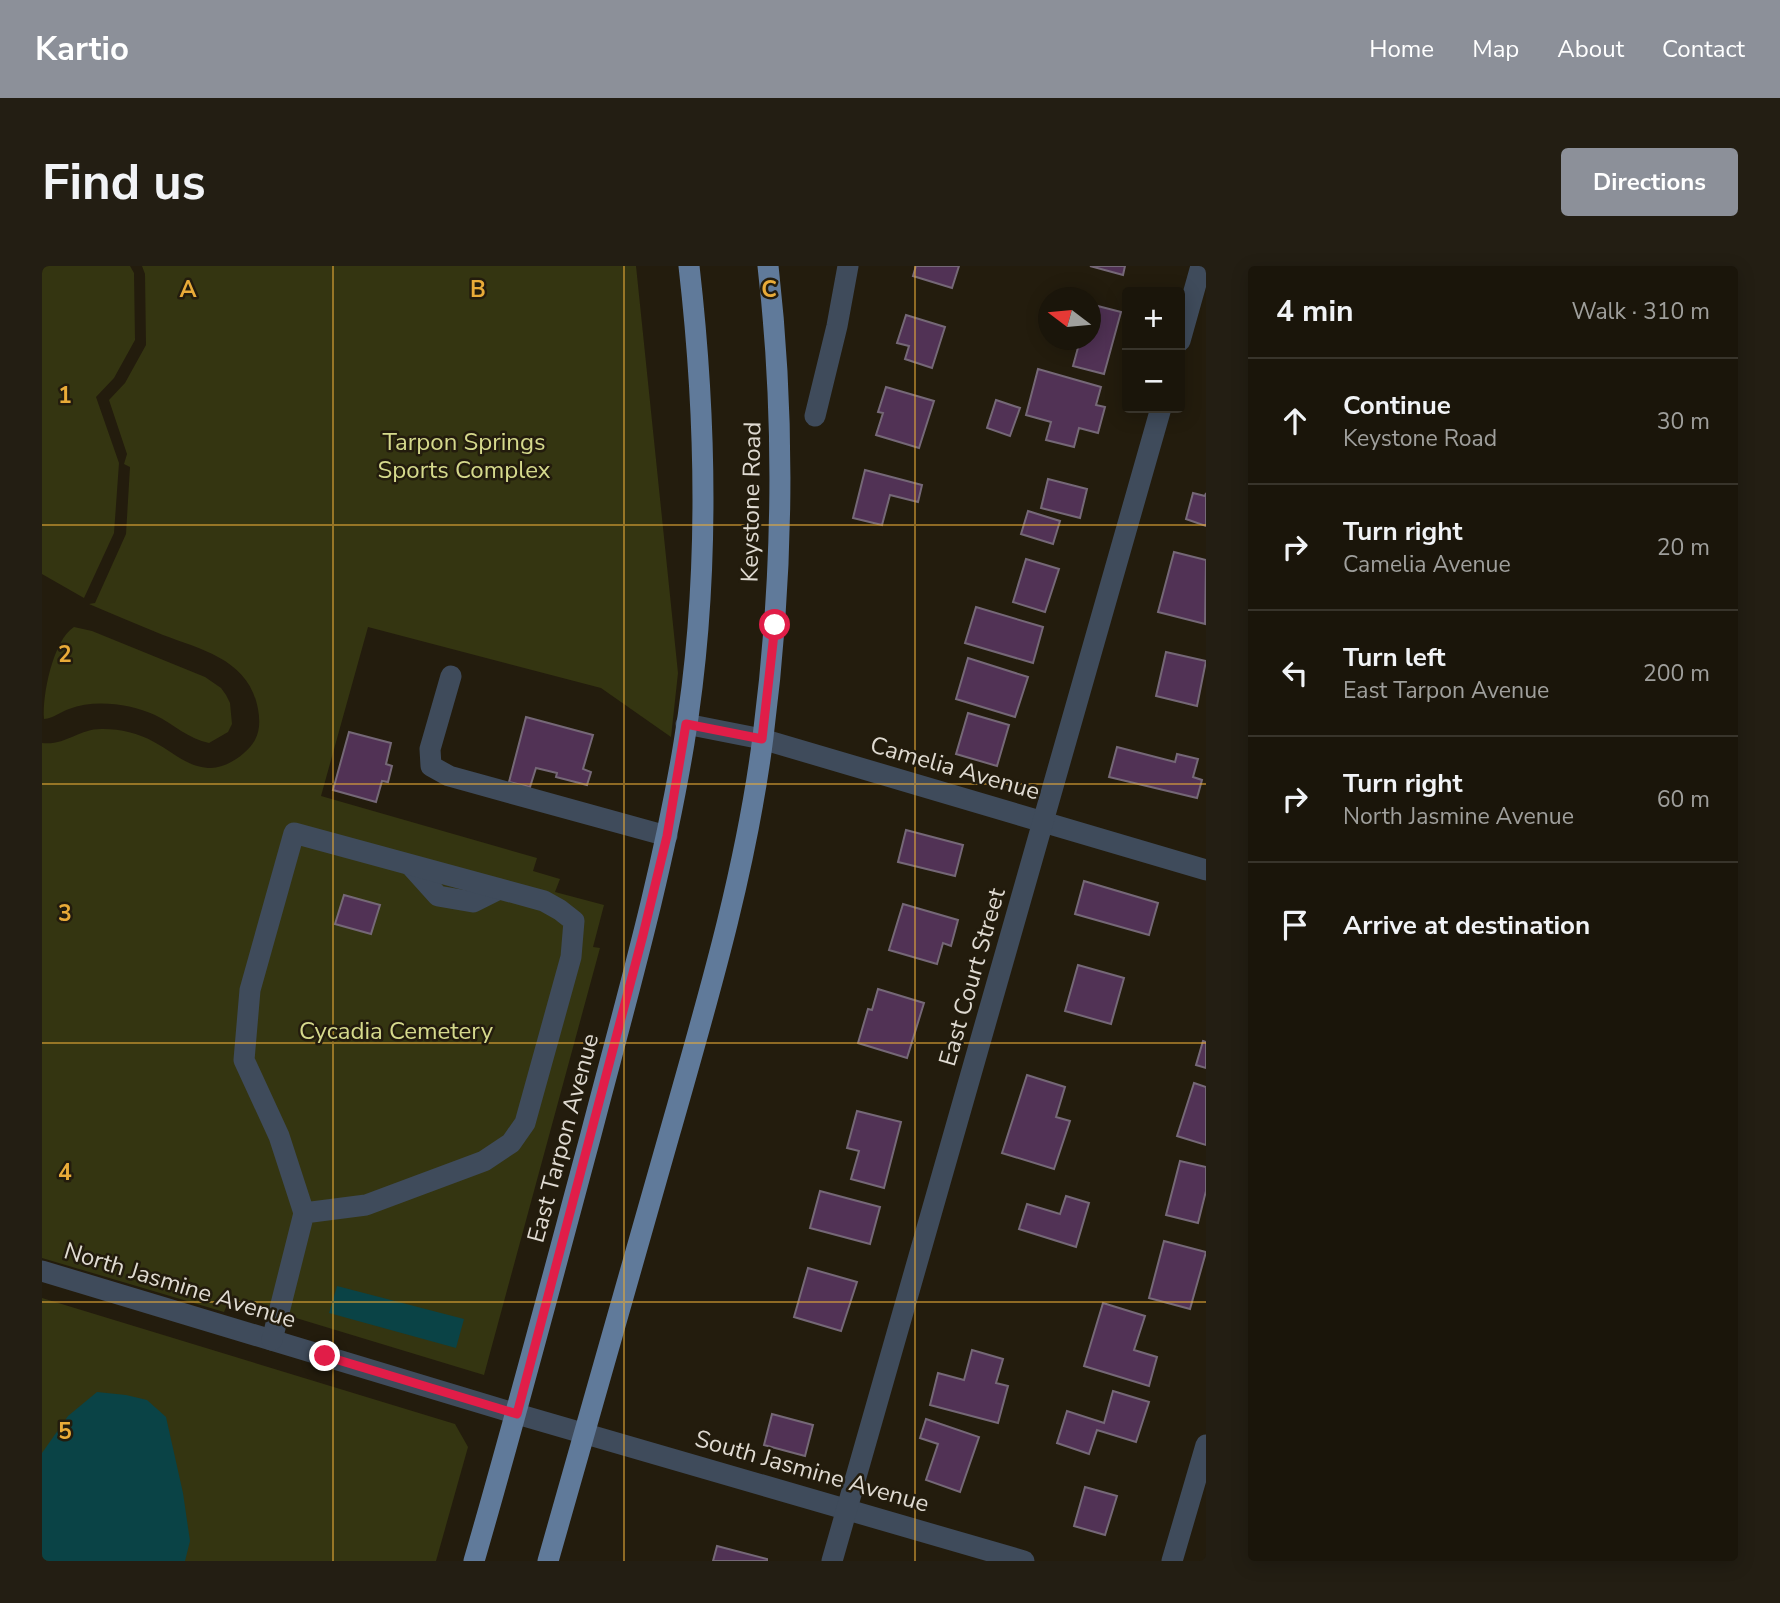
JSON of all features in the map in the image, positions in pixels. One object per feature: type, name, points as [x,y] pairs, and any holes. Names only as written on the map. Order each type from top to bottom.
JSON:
[{"type":"main road","name":"Keystone Road","points":[[686,724],[696,640],[703,435],[696,323],[689,266]]},
{"type":"main road","name":"Keystone Road","points":[[762,739],[775,625],[781,490],[773,308],[768,266]]},
{"type":"main road","name":"East Tarpon Avenue","points":[[474,1561],[517,1414],[643,935],[667,836],[686,724]]},
{"type":"main road","points":[[548,1561],[726,926],[747,830],[762,739]]},
{"type":"street","points":[[815,416],[837,326],[848,266]]},
{"type":"street","points":[[1185,323],[1201,266]]},
{"type":"street","name":"East Court Street","points":[[832,1561],[1160,413]]},
{"type":"street","points":[[451,676],[430,749],[431,766],[439,772],[667,836]]},
{"type":"street","name":"Camelia Avenue","points":[[686,724],[762,739],[1206,870]]},
{"type":"street","points":[[272,1340],[304,1213],[279,1136],[243,1060],[250,990],[294,833],[544,901],[574,921],[571,957],[525,1123],[511,1143],[484,1161],[366,1205],[304,1213]]},
{"type":"street","name":"North Jasmine Avenue","points":[[42,1271],[586,1433]]},
{"type":"street","name":"South Jasmine Avenue","points":[[586,1433],[1024,1561]]},
{"type":"street","points":[[1172,1561],[1206,1445]]},
{"type":"green space","points":[[42,266],[130,266],[134,273],[135,340],[114,378],[96,397],[119,463],[114,533],[84,598],[42,574]]},
{"type":"green space","name":"Tarpon Springs Sports Complex","points":[[142,266],[636,266],[678,673],[671,737],[601,688],[368,627],[321,796],[537,858],[533,871],[560,879],[555,892],[604,905],[593,947],[600,948],[484,1375],[230,1298],[224,1312],[42,1258],[42,743],[58,742],[95,729],[116,730],[142,736],[188,762],[211,768],[230,763],[242,755],[255,740],[259,725],[253,692],[235,668],[208,652],[89,604],[95,603],[126,534],[130,467],[124,464],[127,454],[109,400],[125,383],[146,345],[145,274]]},
{"type":"green space","points":[[74,627],[92,631],[205,677],[221,688],[230,703],[232,724],[228,732],[209,743],[188,735],[155,715],[112,704],[79,706],[44,719],[50,669],[60,644]]},
{"type":"green space","points":[[42,1298],[455,1424],[468,1447],[436,1561],[42,1561]]},
{"type":"water","points":[[337,1286],[464,1319],[456,1348],[329,1313]]},
{"type":"water","points":[[97,1392],[147,1400],[166,1417],[183,1493],[190,1541],[185,1561],[42,1561],[42,1453],[68,1416]]},
{"type":"building","points":[[916,266],[959,266],[952,288],[913,276]]},
{"type":"building","points":[[1090,266],[1125,266],[1123,275]]},
{"type":"building","points":[[1101,307],[1121,312],[1104,374],[1073,366],[1077,350],[1101,350]]},
{"type":"building","points":[[906,315],[945,327],[932,368],[905,359],[909,346],[897,343]]},
{"type":"building","points":[[1038,369],[1101,387],[1096,405],[1105,407],[1098,433],[1079,428],[1074,447],[1046,440],[1051,422],[1026,415]]},
{"type":"building","points":[[886,387],[934,401],[919,448],[876,435],[883,413],[878,412]]},
{"type":"building","points":[[996,400],[1020,408],[1010,436],[987,428]]},
{"type":"building","points":[[865,470],[922,485],[918,502],[890,495],[882,525],[853,518]]},
{"type":"building","points":[[1048,479],[1087,489],[1080,518],[1041,508]]},
{"type":"building","points":[[1193,493],[1205,496],[1206,493],[1206,526],[1186,519]]},
{"type":"building","points":[[1028,511],[1060,521],[1053,544],[1021,534]]},
{"type":"building","points":[[1174,552],[1206,560],[1205,624],[1158,612]]},
{"type":"building","points":[[1026,559],[1059,569],[1045,612],[1013,602]]},
{"type":"building","points":[[976,607],[1043,627],[1033,663],[965,643]]},
{"type":"building","points":[[1166,652],[1206,661],[1197,706],[1156,696]]},
{"type":"building","points":[[968,658],[1028,677],[1015,717],[956,699]]},
{"type":"building","points":[[968,713],[1009,725],[997,766],[956,754]]},
{"type":"building","points":[[526,717],[593,735],[583,769],[591,772],[587,785],[556,777],[557,773],[536,768],[530,787],[509,782]]},
{"type":"building","points":[[349,732],[391,743],[386,764],[392,766],[388,782],[382,781],[376,802],[333,790]]},
{"type":"building","points":[[1117,747],[1175,762],[1177,754],[1198,759],[1193,777],[1202,780],[1197,798],[1109,777]]},
{"type":"building","points":[[906,830],[963,845],[955,876],[898,862]]},
{"type":"building","points":[[1084,881],[1158,903],[1149,935],[1075,914]]},
{"type":"building","points":[[344,895],[380,905],[371,934],[335,924]]},
{"type":"building","points":[[903,904],[958,920],[951,946],[943,943],[937,964],[889,950]]},
{"type":"building","points":[[1078,965],[1124,978],[1111,1024],[1065,1011]]},
{"type":"building","points":[[878,989],[924,1003],[907,1058],[858,1043],[868,1009],[872,1010]]},
{"type":"building","points":[[1203,1041],[1206,1042],[1206,1068],[1196,1065]]},
{"type":"building","points":[[1027,1075],[1065,1087],[1056,1117],[1070,1121],[1054,1169],[1002,1153]]},
{"type":"building","points":[[1194,1083],[1206,1087],[1206,1145],[1177,1136]]},
{"type":"building","points":[[857,1111],[901,1122],[884,1188],[851,1179],[859,1151],[847,1148]]},
{"type":"building","points":[[1180,1161],[1206,1167],[1206,1191],[1198,1223],[1166,1215]]},
{"type":"building","points":[[820,1191],[880,1207],[870,1244],[810,1228]]},
{"type":"building","points":[[1066,1196],[1089,1203],[1076,1247],[1019,1229],[1027,1204],[1060,1214]]},
{"type":"building","points":[[1164,1241],[1206,1252],[1190,1309],[1149,1298]]},
{"type":"building","points":[[808,1268],[857,1282],[841,1331],[794,1317]]},
{"type":"building","points":[[1103,1303],[1145,1316],[1134,1350],[1157,1357],[1149,1386],[1084,1366]]},
{"type":"building","points":[[972,1350],[1003,1359],[996,1383],[1008,1386],[998,1423],[930,1405],[938,1373],[964,1380]]},
{"type":"building","points":[[1113,1391],[1149,1402],[1136,1442],[1097,1430],[1089,1454],[1057,1443],[1067,1411],[1104,1423]]},
{"type":"building","points":[[772,1414],[813,1425],[805,1456],[764,1445]]},
{"type":"building","points":[[926,1419],[979,1437],[960,1492],[926,1480],[938,1444],[920,1438]]},
{"type":"building","points":[[1085,1487],[1117,1496],[1105,1535],[1074,1526]]},
{"type":"building","points":[[717,1546],[767,1559],[767,1561],[713,1561]]},
{"type":"route","points":[[325,1356],[517,1414],[643,935],[667,836],[686,724],[762,739],[775,625]]},
{"type":"park label","name":"Cycadia Cemetery","points":[[396,1031]]}]
